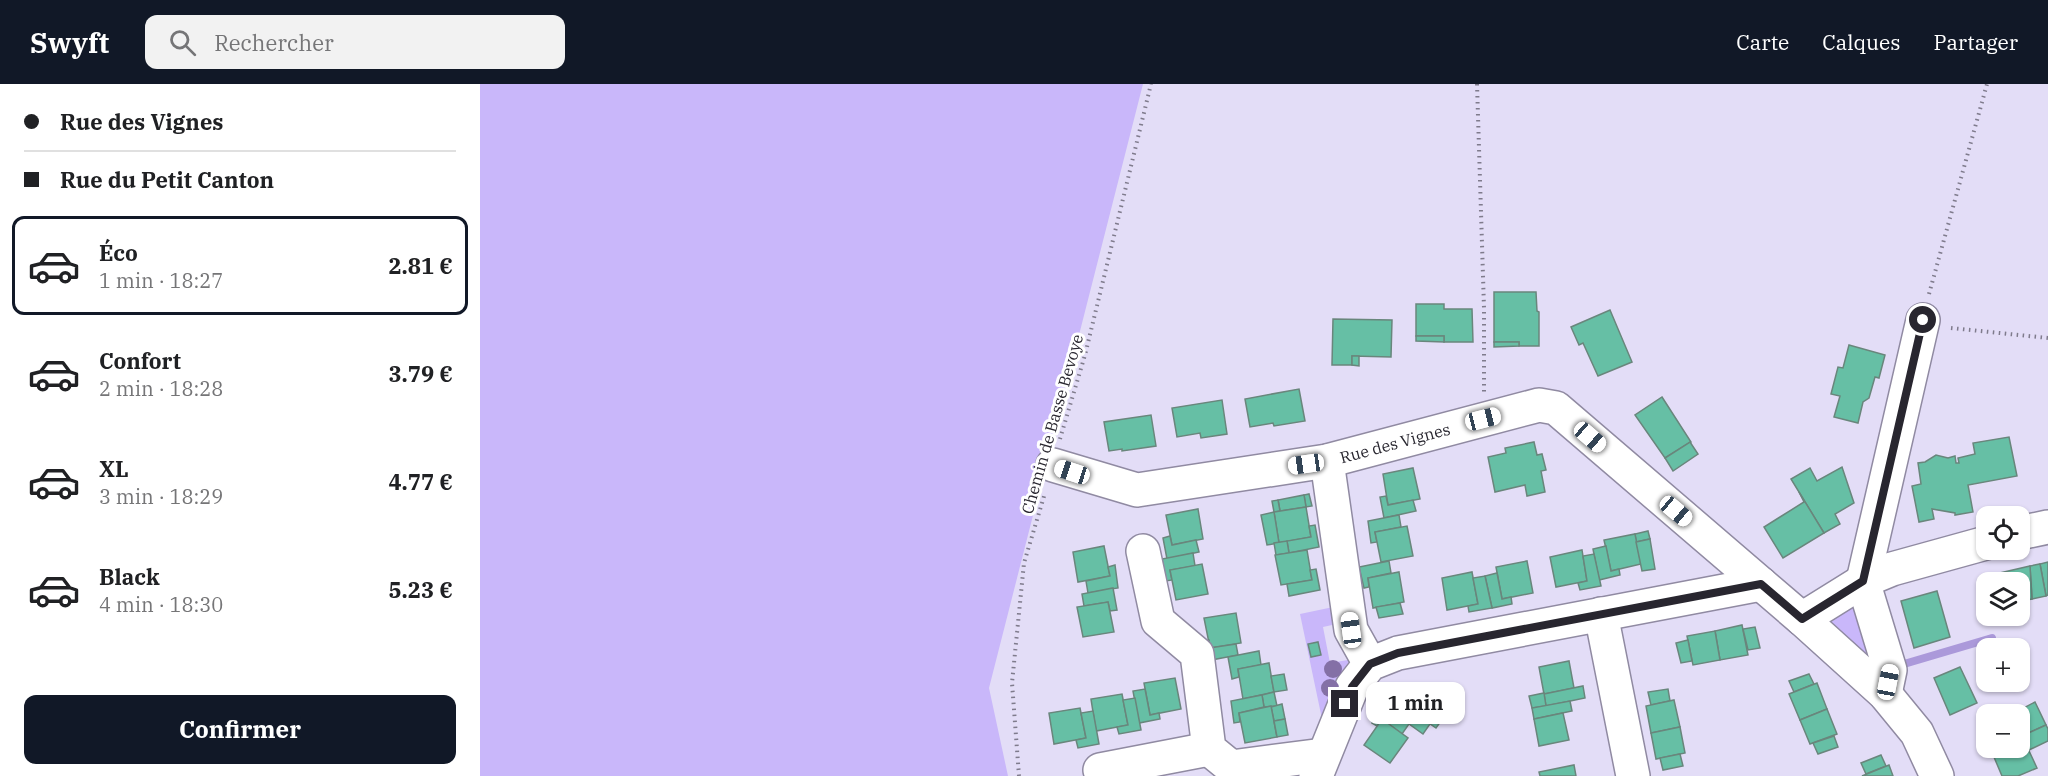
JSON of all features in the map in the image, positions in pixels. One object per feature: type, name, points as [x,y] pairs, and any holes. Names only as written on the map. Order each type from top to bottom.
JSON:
[{"type":"street","points":[[1885,694],[1890,670],[1863,581],[1923,320]]},
{"type":"street","name":"Rue des Vignes","points":[[1053,465],[1137,490],[1328,461],[1539,405],[1556,408],[1802,619],[1885,694],[1917,733],[1937,776]]},
{"type":"street","points":[[1328,461],[1351,630],[1370,664]]},
{"type":"street","points":[[2030,531],[2048,527]]},
{"type":"street","points":[[1802,619],[1863,581],[1892,569],[1976,546]]},
{"type":"street","points":[[1143,551],[1158,621],[1197,654],[1209,749],[1231,767],[1319,765],[1352,687],[1370,664],[1398,653],[1761,584]]},
{"type":"street","points":[[1601,614],[1632,776]]},
{"type":"street","points":[[1100,770],[1209,749]]},
{"type":"path","name":"Chemin de Basse Bevoye","points":[[1019,776],[1012,683],[1024,563],[1085,355],[1151,84]]},
{"type":"path","points":[[1477,84],[1484,308],[1483,419]]},
{"type":"path","points":[[1987,84],[1923,320],[1950,328],[2048,338]]},
{"type":"shaded area","points":[[480,84],[1143,84],[989,688],[1008,776],[480,776]]},
{"type":"shaded area","points":[[1858,599],[1881,667],[1829,629],[1829,618]]},
{"type":"shaded area","points":[[1338,606],[1341,623],[1323,627],[1330,663],[1348,660],[1348,668],[1333,685],[1322,719],[1300,614]]},
{"type":"building","points":[[1494,292],[1536,292],[1537,311],[1539,312],[1539,346],[1519,346],[1519,342],[1494,342]]},
{"type":"building","points":[[1416,304],[1444,304],[1444,309],[1472,309],[1473,342],[1444,342],[1444,336],[1416,336]]},
{"type":"building","points":[[1610,310],[1632,362],[1598,376],[1583,343],[1579,345],[1571,327]]},
{"type":"building","points":[[1333,319],[1392,320],[1391,357],[1352,356],[1352,365],[1332,365]]},
{"type":"building","points":[[1416,336],[1444,336],[1444,342],[1416,341]]},
{"type":"building","points":[[1494,342],[1519,342],[1519,346],[1494,347]]},
{"type":"building","points":[[1849,345],[1885,355],[1879,378],[1875,377],[1869,398],[1863,402],[1858,423],[1834,417],[1840,396],[1831,394],[1838,367],[1843,368]]},
{"type":"building","points":[[1352,356],[1359,356],[1359,366],[1352,365]]},
{"type":"building","points":[[1299,389],[1305,421],[1250,427],[1245,399]]},
{"type":"building","points":[[1662,397],[1691,442],[1665,458],[1635,415]]},
{"type":"building","points":[[1222,400],[1227,434],[1201,438],[1200,433],[1177,437],[1172,408]]},
{"type":"building","points":[[1151,415],[1156,446],[1109,451],[1104,422]]},
{"type":"building","points":[[2009,437],[2017,476],[1968,485],[1973,512],[1955,515],[1955,513],[1932,509],[1934,519],[1919,522],[1912,486],[1921,484],[1918,463],[1925,462],[1936,455],[1948,458],[1955,456],[1956,463],[1959,463],[1958,458],[1975,454],[1973,443]]},
{"type":"building","points":[[1534,442],[1537,455],[1542,454],[1546,470],[1541,471],[1545,492],[1527,496],[1525,485],[1495,492],[1488,457],[1506,453],[1505,448]]},
{"type":"building","points":[[1690,442],[1698,454],[1673,471],[1665,458]]},
{"type":"building","points":[[1842,467],[1854,503],[1835,514],[1840,524],[1824,533],[1791,479],[1810,468],[1817,481]]},
{"type":"building","points":[[1413,468],[1420,499],[1388,505],[1383,474]]},
{"type":"building","points":[[1799,492],[1824,533],[1783,558],[1764,527],[1804,502]]},
{"type":"building","points":[[1309,494],[1312,506],[1306,507],[1304,495]]},
{"type":"building","points":[[1304,495],[1306,507],[1280,511],[1278,500]]},
{"type":"building","points":[[1386,496],[1388,505],[1413,500],[1416,511],[1384,518],[1380,497]]},
{"type":"building","points":[[1278,500],[1280,511],[1274,512],[1272,501]]},
{"type":"building","points":[[1306,507],[1311,537],[1279,543],[1274,512]]},
{"type":"building","points":[[1198,509],[1203,539],[1172,545],[1166,515]]},
{"type":"building","points":[[1274,512],[1279,543],[1267,545],[1261,515]]},
{"type":"building","points":[[1399,515],[1401,527],[1375,532],[1377,542],[1371,543],[1368,521]]},
{"type":"building","points":[[1315,525],[1319,547],[1289,553],[1287,541],[1311,537],[1309,526]]},
{"type":"building","points":[[1407,526],[1413,556],[1381,562],[1375,532]]},
{"type":"building","points":[[1648,531],[1650,539],[1636,542],[1635,534]]},
{"type":"building","points":[[1635,534],[1641,564],[1611,571],[1604,540]]},
{"type":"building","points":[[1170,536],[1172,545],[1196,540],[1199,552],[1167,559],[1163,538]]},
{"type":"building","points":[[1650,539],[1655,569],[1642,571],[1636,542]]},
{"type":"building","points":[[1287,541],[1289,553],[1276,555],[1274,543]]},
{"type":"building","points":[[1104,546],[1110,576],[1078,582],[1073,552]]},
{"type":"building","points":[[1606,546],[1611,571],[1619,569],[1620,575],[1599,580],[1593,549]]},
{"type":"building","points":[[1307,550],[1312,580],[1281,585],[1275,555]]},
{"type":"building","points":[[1582,550],[1587,581],[1556,587],[1550,557]]},
{"type":"building","points":[[1193,553],[1195,566],[1170,570],[1172,580],[1166,581],[1162,559]]},
{"type":"building","points":[[1594,554],[1601,586],[1580,590],[1578,583],[1587,581],[1583,556]]},
{"type":"building","points":[[1389,561],[1391,573],[1368,578],[1369,587],[1364,588],[1359,567]]},
{"type":"building","points":[[1527,561],[1533,593],[1502,599],[1496,567]]},
{"type":"building","points":[[2048,562],[2048,595],[2046,596],[2040,564]]},
{"type":"building","points":[[1202,564],[1208,594],[1176,600],[1170,570]]},
{"type":"building","points":[[2040,564],[2046,596],[2032,599],[2030,566]]},
{"type":"building","points":[[1115,565],[1118,588],[1088,593],[1086,581],[1110,576],[1108,567]]},
{"type":"building","points":[[2030,566],[2032,599],[2030,599],[2030,572],[2004,572]]},
{"type":"building","points":[[1316,569],[1320,590],[1289,596],[1287,584],[1312,580],[1310,570]]},
{"type":"building","points":[[1399,572],[1404,602],[1373,608],[1368,578]]},
{"type":"building","points":[[1472,572],[1478,604],[1447,610],[1442,578]]},
{"type":"building","points":[[1497,573],[1502,599],[1511,597],[1512,604],[1492,608],[1485,576]]},
{"type":"building","points":[[1485,576],[1492,608],[1469,612],[1468,606],[1478,604],[1473,578]]},
{"type":"building","points":[[1113,588],[1117,610],[1110,611],[1108,602],[1084,606],[1082,594]]},
{"type":"building","points":[[1937,591],[1950,637],[1914,648],[1901,601]]},
{"type":"building","points":[[1108,602],[1114,632],[1083,637],[1077,607]]},
{"type":"building","points":[[1400,603],[1403,614],[1379,618],[1376,607]]},
{"type":"building","points":[[1236,613],[1241,643],[1210,648],[1204,618]]},
{"type":"building","points":[[1742,625],[1748,655],[1720,660],[1715,631]]},
{"type":"building","points":[[1755,627],[1760,648],[1748,650],[1743,629]]},
{"type":"building","points":[[1715,631],[1720,660],[1693,665],[1687,636]]},
{"type":"building","points":[[1209,640],[1210,648],[1236,644],[1238,655],[1206,661],[1203,641]]},
{"type":"building","points":[[1688,640],[1692,661],[1681,663],[1676,643]]},
{"type":"building","points":[[1318,642],[1321,655],[1311,657],[1308,644]]},
{"type":"building","points":[[1259,651],[1261,665],[1238,669],[1239,677],[1232,679],[1228,657]]},
{"type":"building","points":[[1569,661],[1574,688],[1544,694],[1539,667]]},
{"type":"building","points":[[1269,663],[1274,692],[1243,699],[1238,669]]},
{"type":"building","points":[[1960,667],[1977,703],[1950,715],[1934,678]]},
{"type":"building","points":[[1284,674],[1287,690],[1274,692],[1271,676]]},
{"type":"building","points":[[1809,674],[1814,684],[1794,692],[1789,681]]},
{"type":"building","points":[[1175,678],[1181,709],[1150,715],[1144,683]]},
{"type":"building","points":[[1817,683],[1827,709],[1800,720],[1789,694]]},
{"type":"building","points":[[1428,685],[1454,703],[1436,728],[1410,710]]},
{"type":"building","points":[[1583,686],[1585,698],[1546,706],[1544,694]]},
{"type":"building","points":[[1145,689],[1150,715],[1159,713],[1160,719],[1139,723],[1133,691]]},
{"type":"building","points":[[1668,689],[1670,701],[1651,705],[1648,692]]},
{"type":"building","points":[[1274,692],[1277,706],[1264,707],[1262,695]]},
{"type":"building","points":[[1544,693],[1546,706],[1532,708],[1529,696]]},
{"type":"building","points":[[1122,694],[1128,725],[1096,731],[1091,699]]},
{"type":"building","points":[[1262,695],[1264,707],[1239,713],[1240,722],[1234,723],[1231,701]]},
{"type":"building","points":[[1135,698],[1141,730],[1119,734],[1117,727],[1128,725],[1123,700]]},
{"type":"building","points":[[1411,698],[1416,702],[1410,710],[1430,724],[1423,734],[1398,716]]},
{"type":"building","points":[[1674,700],[1680,727],[1651,733],[1646,706]]},
{"type":"building","points":[[1570,701],[1572,711],[1534,719],[1532,708]]},
{"type":"building","points":[[2035,702],[2046,725],[2030,732],[2030,705]]},
{"type":"building","points":[[1282,704],[1285,719],[1274,721],[1271,707]]},
{"type":"building","points":[[1271,706],[1277,737],[1245,743],[1239,713]]},
{"type":"building","points":[[1385,706],[1409,724],[1402,734],[1382,719],[1377,726],[1372,723]]},
{"type":"building","points":[[1080,708],[1086,738],[1054,744],[1049,713]]},
{"type":"building","points":[[1827,709],[1837,734],[1810,744],[1800,720]]},
{"type":"building","points":[[1093,711],[1099,744],[1078,748],[1076,740],[1086,738],[1081,713]]},
{"type":"building","points":[[1563,713],[1569,740],[1539,746],[1534,719]]},
{"type":"building","points":[[1285,719],[1288,735],[1277,737],[1274,721]]},
{"type":"building","points":[[1382,719],[1408,738],[1390,763],[1364,745]]},
{"type":"building","points":[[2046,725],[2048,741],[2030,750],[2030,732]]},
{"type":"building","points":[[1680,727],[1685,753],[1656,759],[1651,733]]},
{"type":"building","points":[[1834,736],[1838,747],[1818,754],[1813,743]]},
{"type":"building","points":[[2030,753],[2037,768],[2018,776],[2002,776],[1994,758],[2030,758]]},
{"type":"building","points":[[1680,754],[1683,766],[1663,770],[1660,758]]},
{"type":"building","points":[[1881,755],[1886,766],[1866,774],[1861,763]]},
{"type":"building","points":[[1574,765],[1576,776],[1540,776],[1539,772]]},
{"type":"building","points":[[1889,765],[1893,776],[1862,776]]},
{"type":"waterway","points":[[1904,664],[1976,643]]},
{"type":"route","points":[[1345,704],[1352,687],[1370,664],[1398,653],[1761,584],[1802,619],[1863,581],[1923,320]]}]
